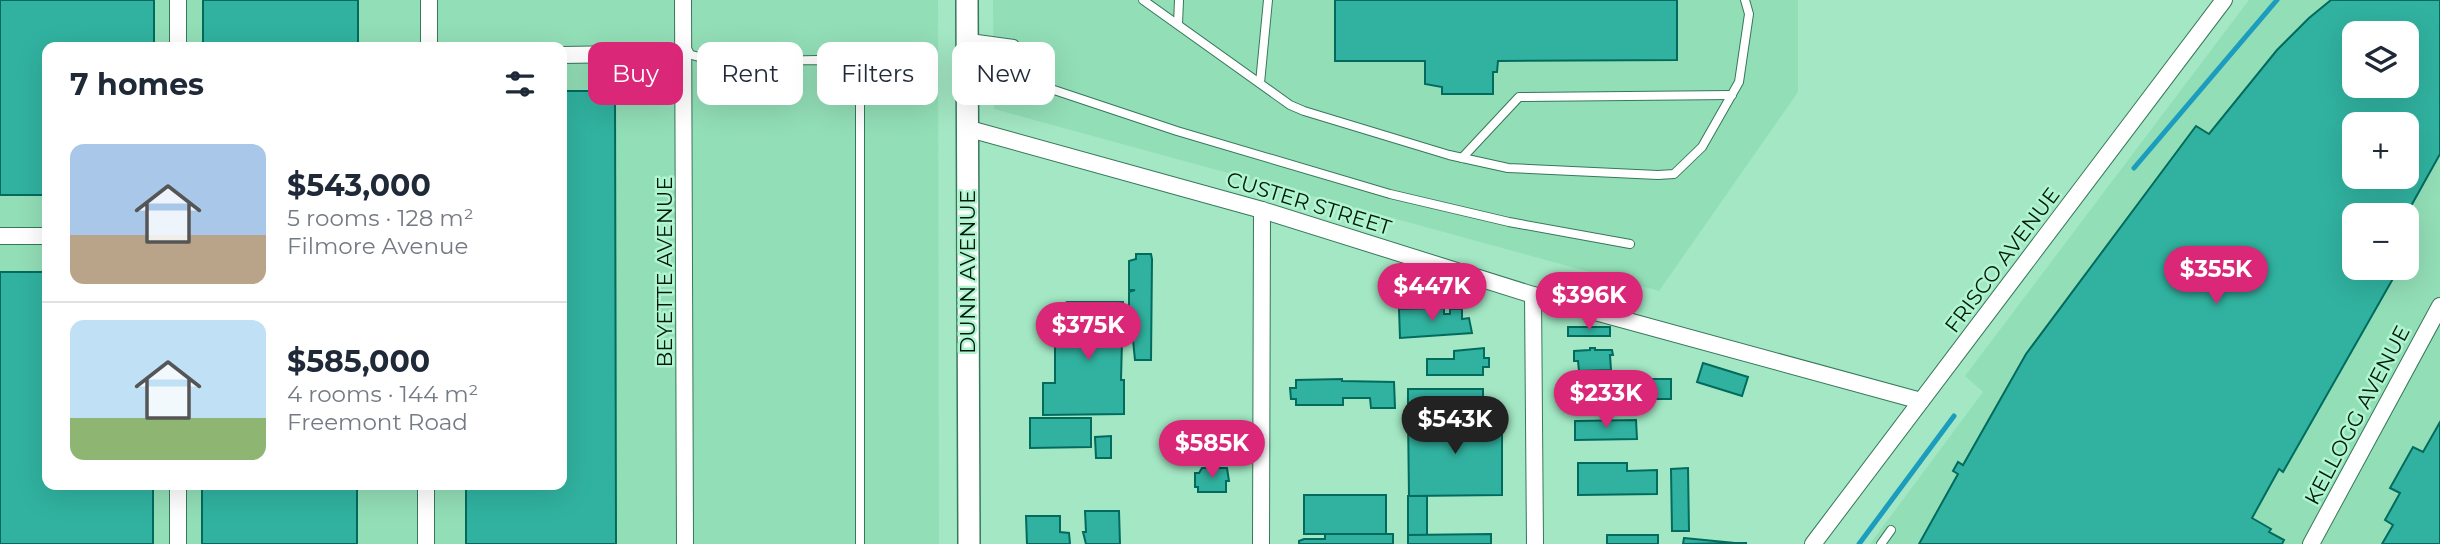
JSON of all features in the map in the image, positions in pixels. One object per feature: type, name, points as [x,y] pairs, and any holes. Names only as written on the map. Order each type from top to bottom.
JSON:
[{"type":"main road","name":"DUNN AVENUE","points":[[967,0],[969,544]]},
{"type":"street","points":[[178,0],[178,42]]},
{"type":"street","points":[[429,0],[429,42]]},
{"type":"street","name":"BEYETTE AVENUE","points":[[683,0],[685,544]]},
{"type":"street","name":"FRISCO AVENUE","points":[[1813,544],[2224,0]]},
{"type":"street","points":[[567,55],[685,53]]},
{"type":"street","name":"CUSTER STREET","points":[[966,128],[1262,210],[1533,295],[1921,401]]},
{"type":"street","points":[[1261,544],[1262,210]]},
{"type":"street","points":[[0,236],[42,236]]},
{"type":"street","points":[[1533,295],[1535,544]]},
{"type":"street","name":"KELLOGG AVENUE","points":[[2317,541],[2440,306]]},
{"type":"street","points":[[178,490],[178,544]]},
{"type":"street","points":[[426,490],[426,544]]},
{"type":"lane","points":[[1143,0],[1290,105],[1304,111],[1462,158],[1508,168],[1658,175],[1674,174],[1702,146],[1740,82],[1749,14],[1745,0]]},
{"type":"lane","points":[[1178,24],[1179,0]]},
{"type":"lane","points":[[1260,83],[1268,0]]},
{"type":"lane","points":[[967,38],[1014,44],[1025,56],[1035,78],[1045,87],[1177,131],[1390,194],[1509,222],[1630,244]]},
{"type":"lane","points":[[685,53],[716,62],[818,60],[847,73],[860,100],[860,544]]},
{"type":"lane","points":[[1462,158],[1519,97],[1732,95]]},
{"type":"lane","points":[[1881,544],[1891,530]]},
{"type":"shaded area","points":[[0,0],[938,0],[939,544],[0,544]]},
{"type":"shaded area","points":[[993,0],[1798,0],[1798,92],[1659,291],[994,109],[994,105],[1055,105],[1055,42],[993,42]]},
{"type":"shaded area","points":[[2249,0],[2440,0],[2440,544],[1870,544],[1983,392],[1965,376]]},
{"type":"building","points":[[0,0],[154,0],[154,42],[42,42],[42,195],[0,195]]},
{"type":"building","points":[[203,0],[358,0],[358,42],[203,42]]},
{"type":"building","points":[[1335,0],[1677,0],[1677,60],[1498,61],[1497,72],[1493,72],[1493,94],[1442,94],[1442,87],[1425,84],[1425,61],[1335,61]]},
{"type":"building","points":[[2331,0],[2440,0],[2440,154],[2413,203],[2342,203],[2342,280],[2392,280],[2283,472],[2279,469],[2252,518],[2284,540],[2282,544],[1919,544],[1958,474],[1953,471],[1958,462],[1963,465],[2026,354],[2196,126],[2209,134],[2277,50]]},
{"type":"building","points":[[567,91],[588,91],[588,105],[615,105],[616,544],[466,544],[466,490],[567,490]]},
{"type":"building","points":[[1136,254],[1151,254],[1152,259],[1151,360],[1135,360],[1133,340],[1129,340],[1129,292],[1135,290],[1129,290],[1129,261],[1136,259]]},
{"type":"building","points":[[0,272],[42,272],[42,490],[153,490],[153,544],[0,544]]},
{"type":"building","points":[[1067,302],[1123,302],[1121,380],[1124,380],[1124,414],[1043,415],[1043,383],[1055,383],[1055,339],[1065,339]]},
{"type":"building","points":[[1444,308],[1444,314],[1450,314],[1450,309],[1462,309],[1462,319],[1469,318],[1472,333],[1400,338],[1399,309]]},
{"type":"building","points":[[1568,327],[1610,327],[1610,336],[1568,336]]},
{"type":"building","points":[[1484,348],[1484,358],[1489,358],[1489,367],[1483,367],[1483,375],[1427,375],[1427,359],[1454,359],[1454,351]]},
{"type":"building","points":[[1590,348],[1612,350],[1611,370],[1579,371],[1578,361],[1574,361],[1574,351]]},
{"type":"building","points":[[1703,363],[1748,377],[1742,396],[1697,382]]},
{"type":"building","points":[[1598,379],[1671,379],[1671,399],[1597,399]]},
{"type":"building","points":[[1296,380],[1394,382],[1395,408],[1371,408],[1370,398],[1343,398],[1343,405],[1296,405],[1296,399],[1291,399],[1290,388],[1296,388]]},
{"type":"building","points":[[1408,389],[1483,389],[1483,417],[1408,417]]},
{"type":"building","points":[[1408,417],[1502,417],[1502,495],[1409,496]]},
{"type":"building","points":[[1030,418],[1091,418],[1091,447],[1030,448]]},
{"type":"building","points":[[1636,420],[1637,439],[1575,440],[1575,421]]},
{"type":"building","points":[[1205,421],[1227,421],[1227,452],[1210,452],[1210,449],[1205,449]]},
{"type":"building","points":[[2440,422],[2440,544],[2382,544],[2393,525],[2385,520],[2400,493],[2390,488],[2413,447],[2423,452]]},
{"type":"building","points":[[1111,436],[1111,458],[1096,458],[1095,437]]},
{"type":"building","points":[[1578,463],[1627,463],[1627,471],[1657,470],[1657,494],[1578,495]]},
{"type":"building","points":[[1202,468],[1227,468],[1229,481],[1226,481],[1226,492],[1198,492],[1198,487],[1195,487],[1195,473],[1199,473]]},
{"type":"building","points":[[1688,468],[1689,531],[1672,531],[1671,469]]},
{"type":"building","points":[[202,490],[357,490],[357,544],[202,544]]},
{"type":"building","points":[[1304,495],[1386,495],[1386,534],[1304,534]]},
{"type":"building","points":[[1408,496],[1427,496],[1427,535],[1408,535]]},
{"type":"building","points":[[1085,511],[1119,511],[1120,544],[1086,544],[1083,532],[1086,532]]},
{"type":"building","points":[[1026,516],[1060,516],[1060,532],[1069,533],[1070,544],[1027,544]]},
{"type":"building","points":[[1325,534],[1393,534],[1393,544],[1299,544],[1299,541],[1304,539],[1325,539]]},
{"type":"building","points":[[1491,534],[1491,544],[1408,544],[1408,535]]},
{"type":"building","points":[[1607,535],[1658,535],[1658,544],[1607,544]]},
{"type":"building","points":[[1684,538],[1735,543],[1747,543],[1683,544]]},
{"type":"waterway","points":[[2134,168],[2277,0]]},
{"type":"waterway","points":[[1859,544],[1954,416]]}]
